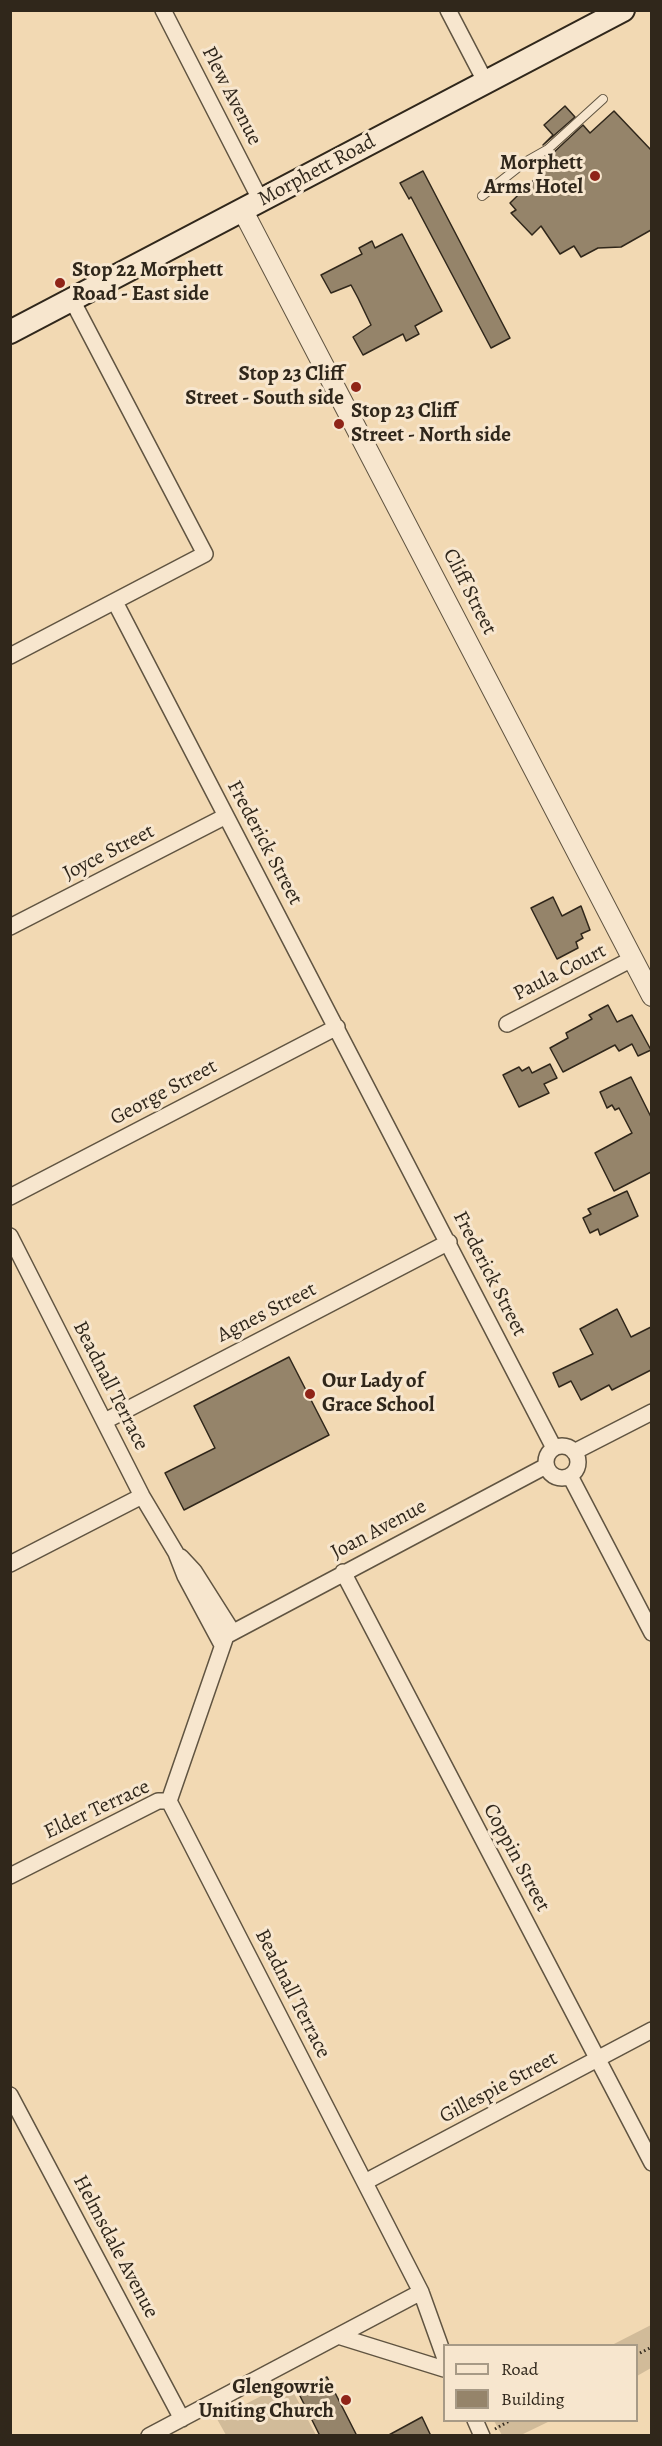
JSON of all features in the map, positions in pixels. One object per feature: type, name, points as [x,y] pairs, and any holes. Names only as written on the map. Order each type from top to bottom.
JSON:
[{"type":"main road","name":"Morphett Road","points":[[10,332],[623,10]]},
{"type":"street","name":"Plew Avenue","points":[[163,10],[252,206]]},
{"type":"street","points":[[448,10],[485,81]]},
{"type":"street","name":"Cliff Street","points":[[252,206],[651,996]]},
{"type":"street","points":[[10,656],[205,554],[72,300]]},
{"type":"street","name":"Frederick Street","points":[[116,602],[554,1448]]},
{"type":"street","name":"Joyce Street","points":[[10,927],[226,816]]},
{"type":"street","name":"Paula Court","points":[[507,1024],[632,959]]},
{"type":"street","name":"George Street","points":[[10,1197],[337,1027]]},
{"type":"street","name":"Agnes Street","points":[[105,1421],[449,1242]]},
{"type":"street","name":"Beadnall Terrace","points":[[13,1246],[142,1496],[176,1553],[185,1576],[222,1645]]},
{"type":"street","points":[[574,1452],[651,1412]]},
{"type":"street","points":[[565,1446],[574,1452],[578,1462],[570,1476],[559,1478],[546,1466],[547,1456],[554,1448],[565,1446]]},
{"type":"street","name":"Joan Avenue","points":[[232,1631],[546,1466]]},
{"type":"street","points":[[570,1476],[651,1633]]},
{"type":"street","points":[[10,1564],[142,1496]]},
{"type":"street","name":"Beadnall Terrace","points":[[176,1553],[194,1570],[232,1631]]},
{"type":"street","name":"Coppin Street","points":[[343,1572],[651,2163]]},
{"type":"street","points":[[169,1801],[222,1645],[226,1636],[232,1631]]},
{"type":"street","name":"Elder Terrace","points":[[10,1876],[158,1801],[169,1801]]},
{"type":"street","name":"Beadnall Terrace","points":[[169,1801],[421,2292],[443,2353]]},
{"type":"street","name":"Gillespie Street","points":[[365,2182],[651,2030]]},
{"type":"street","name":"Helmsdale Avenue","points":[[10,2094],[182,2419]]},
{"type":"street","points":[[148,2436],[421,2292]]},
{"type":"street","points":[[338,2336],[443,2368]]},
{"type":"street","points":[[476,2422],[487,2433]]},
{"type":"lane","points":[[482,196],[525,162],[548,149],[603,99]]},
{"type":"path","points":[[487,2433],[509,2422]]},
{"type":"shaded area","points":[[651,2325],[651,2368],[638,2375],[638,2344],[614,2344]]},
{"type":"shaded area","points":[[288,2382],[316,2435],[226,2435],[217,2419]]},
{"type":"shaded area","points":[[495,2422],[548,2422],[521,2435],[502,2435]]},
{"type":"building","points":[[565,106],[575,117],[543,145],[553,135],[544,125]]},
{"type":"building","name":"Morphett Arms Hotel","points":[[614,111],[651,150],[651,230],[621,247],[598,248],[581,257],[574,246],[560,254],[541,226],[532,235],[511,213],[516,210],[510,203],[545,169],[538,161],[552,154],[583,125],[590,133]]},
{"type":"building","points":[[423,171],[510,338],[491,348],[411,197],[409,199],[400,183]]},
{"type":"building","points":[[402,234],[442,311],[415,326],[419,334],[406,341],[403,334],[363,355],[353,337],[371,325],[358,298],[351,285],[331,293],[321,275],[362,254],[359,248],[372,241],[375,248]]},
{"type":"building","points":[[553,897],[562,916],[581,906],[590,930],[581,934],[583,938],[576,942],[578,948],[557,959],[531,908]]},
{"type":"building","points":[[608,1005],[617,1022],[632,1015],[651,1050],[638,1056],[632,1044],[619,1051],[615,1045],[563,1072],[550,1048],[568,1038],[566,1033],[592,1019],[589,1015]]},
{"type":"building","points":[[550,1064],[557,1078],[544,1084],[549,1093],[519,1107],[503,1075],[519,1067],[522,1071],[529,1067],[532,1073]]},
{"type":"building","points":[[631,1077],[651,1117],[651,1172],[614,1191],[595,1153],[632,1133],[619,1108],[615,1110],[612,1105],[607,1108],[600,1092]]},
{"type":"building","points":[[627,1191],[638,1216],[600,1235],[598,1229],[590,1233],[583,1218],[591,1214],[588,1209]]},
{"type":"building","points":[[617,1309],[631,1337],[651,1327],[651,1370],[612,1390],[609,1385],[581,1400],[571,1381],[559,1387],[553,1373],[593,1354],[580,1329]]},
{"type":"building","points":[[289,1357],[329,1435],[184,1510],[165,1473],[215,1448],[194,1406]]},
{"type":"building","points":[[327,2377],[357,2436],[320,2436],[298,2392]]},
{"type":"building","points":[[422,2417],[431,2436],[387,2436]]},
{"type":"place","name":"Morphett Arms Hotel","points":[[595,176]]},
{"type":"place","name":"Stop 22 Morphett Road - East side","points":[[60,283]]},
{"type":"place","name":"Stop 23 Cliff Street - South side","points":[[356,387]]},
{"type":"place","name":"Stop 23 Cliff Street - North side","points":[[339,424]]},
{"type":"place","name":"Our Lady of Grace School","points":[[310,1394]]},
{"type":"place","name":"Glengowrie Uniting Church","points":[[346,2400]]}]
